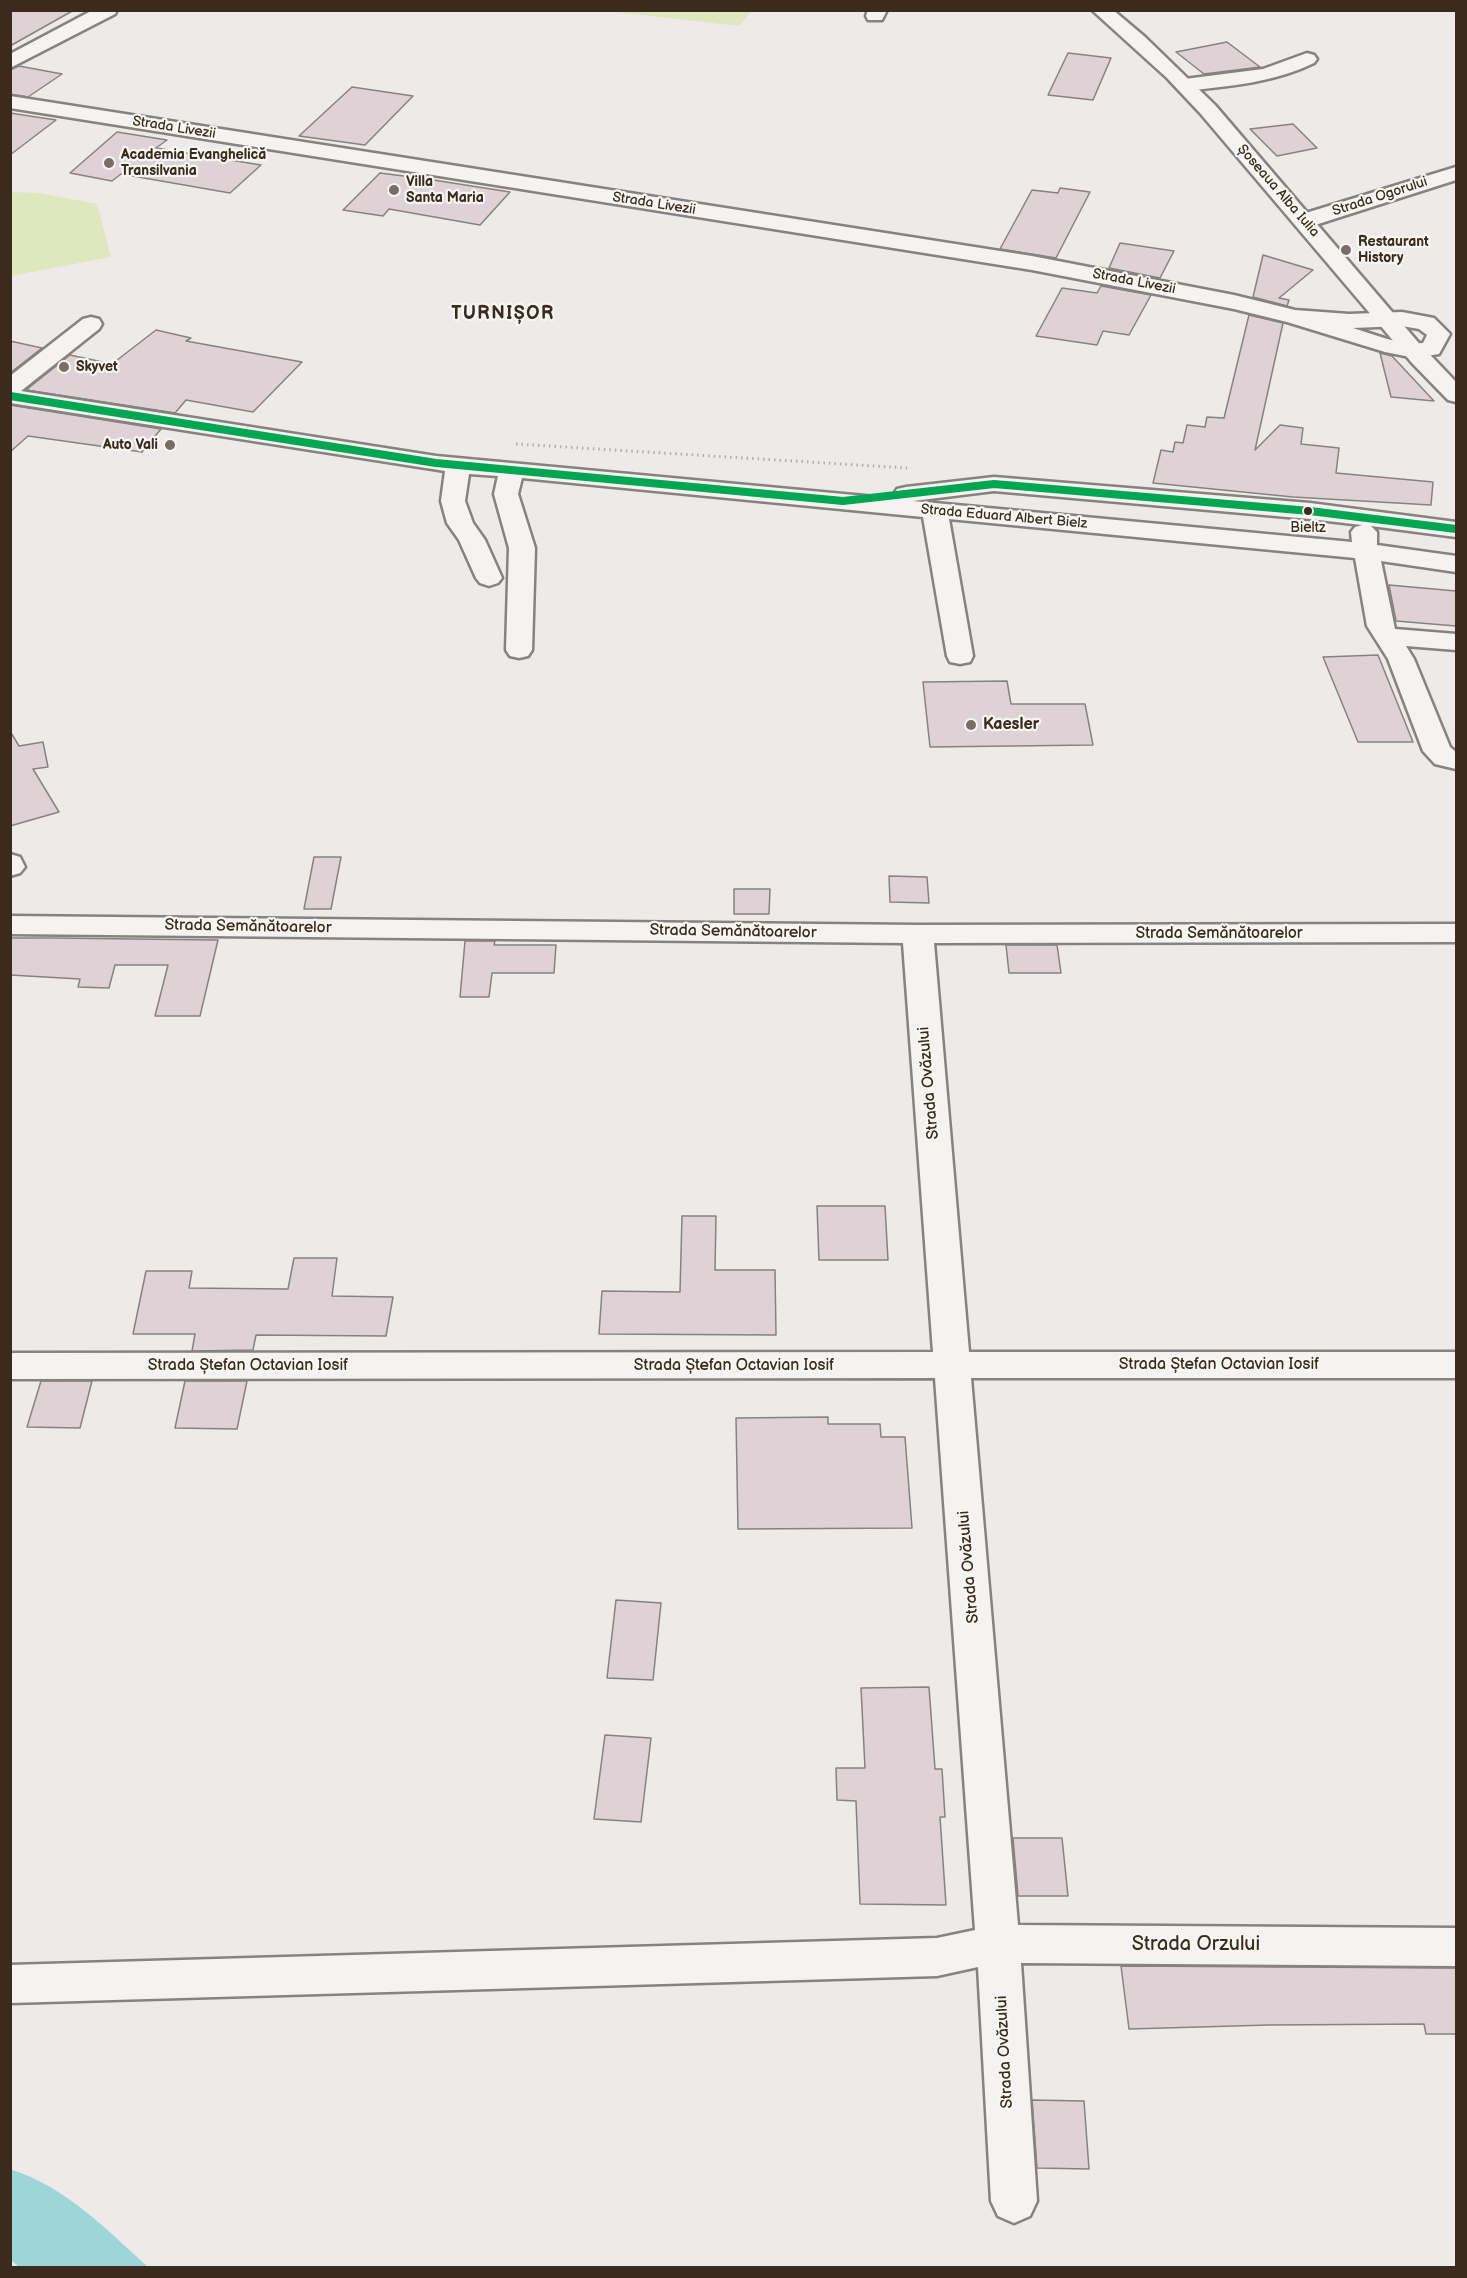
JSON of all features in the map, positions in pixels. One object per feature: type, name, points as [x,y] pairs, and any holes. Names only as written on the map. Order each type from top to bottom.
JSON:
[{"type":"street","points":[[10,62],[108,10]]},
{"type":"street","name":"Șoseaua Alba Iulia","points":[[1101,10],[1137,40],[1185,86],[1388,320]]},
{"type":"street","points":[[1185,86],[1274,73],[1289,69],[1307,59]]},
{"type":"street","name":"Strada Livezii","points":[[10,102],[1032,263],[1175,289],[1295,317],[1362,339],[1415,351],[1431,349],[1439,334],[1426,323],[1402,319],[1349,321],[1295,317]]},
{"type":"street","name":"Strada Ogorului","points":[[1304,221],[1456,173]]},
{"type":"street","points":[[10,388],[91,324]]},
{"type":"street","points":[[1415,351],[1452,392]]},
{"type":"street","points":[[10,396],[309,445],[458,466],[843,501]]},
{"type":"street","points":[[458,466],[453,501],[460,523],[472,540],[489,578]]},
{"type":"street","points":[[511,471],[506,494],[522,548],[519,650]]},
{"type":"street","name":"Strada Eduard Albert Bielz","points":[[843,501],[994,484],[1364,516],[1456,529]]},
{"type":"street","name":"Strada Eduard Albert Bielz","points":[[843,501],[1365,551],[1456,564]]},
{"type":"street","points":[[936,511],[936,524],[960,656]]},
{"type":"street","points":[[1364,516],[1365,551],[1370,565],[1380,626],[1401,659],[1437,751],[1445,758],[1456,761]]},
{"type":"street","points":[[1387,636],[1456,642]]},
{"type":"street","points":[[10,862],[10,867]]},
{"type":"street","name":"Strada Semănătoarelor","points":[[10,925],[918,934],[1456,933]]},
{"type":"street","name":"Strada Ovăzului","points":[[918,934],[998,1944],[1014,2201]]},
{"type":"street","name":"Strada Ștefan Octavian Iosif","points":[[10,1366],[1456,1365]]},
{"type":"street","name":"Strada Orzului","points":[[10,1984],[937,1957],[998,1944],[1456,1947]]},
{"type":"path","points":[[514,444],[916,468]]},
{"type":"green space","points":[[752,10],[739,26],[606,11]]},
{"type":"green space","points":[[11,192],[39,193],[97,204],[111,257],[11,276]]},
{"type":"water","points":[[10,2169],[49,2187],[84,2210],[148,2267],[19,2267],[11,2260]]},
{"type":"building","points":[[10,10],[74,10],[10,46]]},
{"type":"building","points":[[1227,42],[1260,67],[1204,74],[1176,52]]},
{"type":"building","points":[[1068,53],[1111,58],[1093,100],[1048,95]]},
{"type":"building","points":[[19,66],[62,74],[28,97],[10,94],[10,70]]},
{"type":"building","points":[[352,87],[413,96],[365,145],[299,136]]},
{"type":"building","points":[[10,113],[56,120],[10,155]]},
{"type":"building","points":[[1293,124],[1317,148],[1277,156],[1250,129]]},
{"type":"building","points":[[117,132],[167,140],[156,148],[261,165],[230,193],[121,174],[112,181],[70,173]]},
{"type":"building","points":[[380,173],[510,192],[480,225],[389,209],[383,216],[343,210]]},
{"type":"building","points":[[1060,188],[1090,192],[1056,258],[1000,249],[1032,190],[1058,193]]},
{"type":"building","points":[[1120,243],[1174,251],[1160,278],[1109,268]]},
{"type":"building","points":[[1263,255],[1313,270],[1279,298],[1289,300],[1287,306],[1253,297]]},
{"type":"building","points":[[1101,286],[1151,295],[1129,335],[1103,331],[1097,345],[1036,336],[1062,288],[1097,293]]},
{"type":"building","points":[[1249,315],[1283,323],[1255,450],[1280,425],[1303,428],[1301,444],[1339,448],[1336,473],[1433,482],[1431,505],[1293,497],[1153,483],[1161,450],[1173,452],[1175,442],[1183,443],[1187,425],[1205,427],[1207,417],[1224,418]]},
{"type":"building","points":[[156,330],[191,338],[186,341],[302,362],[253,412],[186,400],[175,413],[26,390],[70,355],[112,364]]},
{"type":"building","points":[[10,341],[42,348],[10,373]]},
{"type":"building","points":[[1380,353],[1392,356],[1434,401],[1391,397]]},
{"type":"building","points":[[10,405],[161,429],[142,452],[28,436],[10,452]]},
{"type":"building","points":[[1389,585],[1456,591],[1456,626],[1396,621]]},
{"type":"building","points":[[1378,655],[1413,742],[1358,742],[1323,657]]},
{"type":"building","name":"Kaesler","points":[[1007,681],[1011,704],[1085,704],[1093,745],[930,747],[923,682]]},
{"type":"building","points":[[10,731],[19,746],[43,742],[48,767],[33,769],[59,812],[10,826]]},
{"type":"building","points":[[314,857],[341,857],[331,909],[304,909]]},
{"type":"building","points":[[889,876],[927,877],[929,903],[890,902]]},
{"type":"building","points":[[734,889],[770,889],[769,914],[734,914]]},
{"type":"building","points":[[10,938],[218,940],[200,1016],[155,1016],[168,965],[115,965],[109,988],[78,987],[80,979],[10,975]]},
{"type":"building","points":[[465,941],[495,941],[494,945],[556,945],[554,973],[492,973],[489,997],[460,997]]},
{"type":"building","points":[[1006,945],[1057,945],[1061,973],[1009,973]]},
{"type":"building","points":[[817,1206],[885,1206],[888,1260],[819,1260]]},
{"type":"building","points":[[682,1216],[716,1216],[715,1270],[775,1270],[776,1335],[599,1334],[602,1291],[680,1292]]},
{"type":"building","points":[[294,1258],[337,1258],[332,1296],[393,1297],[386,1336],[256,1335],[253,1350],[192,1351],[195,1334],[133,1334],[146,1271],[192,1271],[189,1288],[288,1289]]},
{"type":"building","points":[[41,1381],[92,1381],[80,1428],[27,1427]]},
{"type":"building","points":[[185,1381],[247,1381],[237,1429],[175,1428]]},
{"type":"building","points":[[828,1417],[828,1424],[880,1424],[881,1437],[905,1437],[912,1528],[738,1529],[736,1418]]},
{"type":"building","points":[[616,1600],[661,1603],[653,1680],[607,1678]]},
{"type":"building","points":[[929,1687],[935,1769],[942,1769],[945,1817],[940,1817],[946,1905],[860,1904],[856,1801],[837,1800],[836,1768],[865,1768],[861,1688]]},
{"type":"building","points":[[605,1735],[651,1738],[641,1822],[594,1819]]},
{"type":"building","points":[[1013,1838],[1062,1838],[1068,1896],[1018,1896]]},
{"type":"building","points":[[1121,1966],[1456,1968],[1456,2034],[1426,2034],[1424,2024],[1129,2029]]},
{"type":"building","points":[[1032,2100],[1084,2101],[1089,2169],[1037,2168]]},
{"type":"transit line","points":[[10,396],[436,463],[843,501],[994,484],[1310,511],[1456,529]]},
{"type":"place","name":"Academia Evanghelică Transilvania","points":[[109,163]]},
{"type":"place","name":"Villa Santa Maria","points":[[394,190]]},
{"type":"place","name":"Restaurant History","points":[[1346,250]]},
{"type":"place","name":"Skyvet","points":[[64,367]]},
{"type":"place","name":"Auto Vali","points":[[170,445]]},
{"type":"place","name":"Bieltz","points":[[1308,511]]},
{"type":"place","name":"Kaesler","points":[[971,725]]},
{"type":"district","name":"TURNIȘOR","points":[[503,314]]}]
